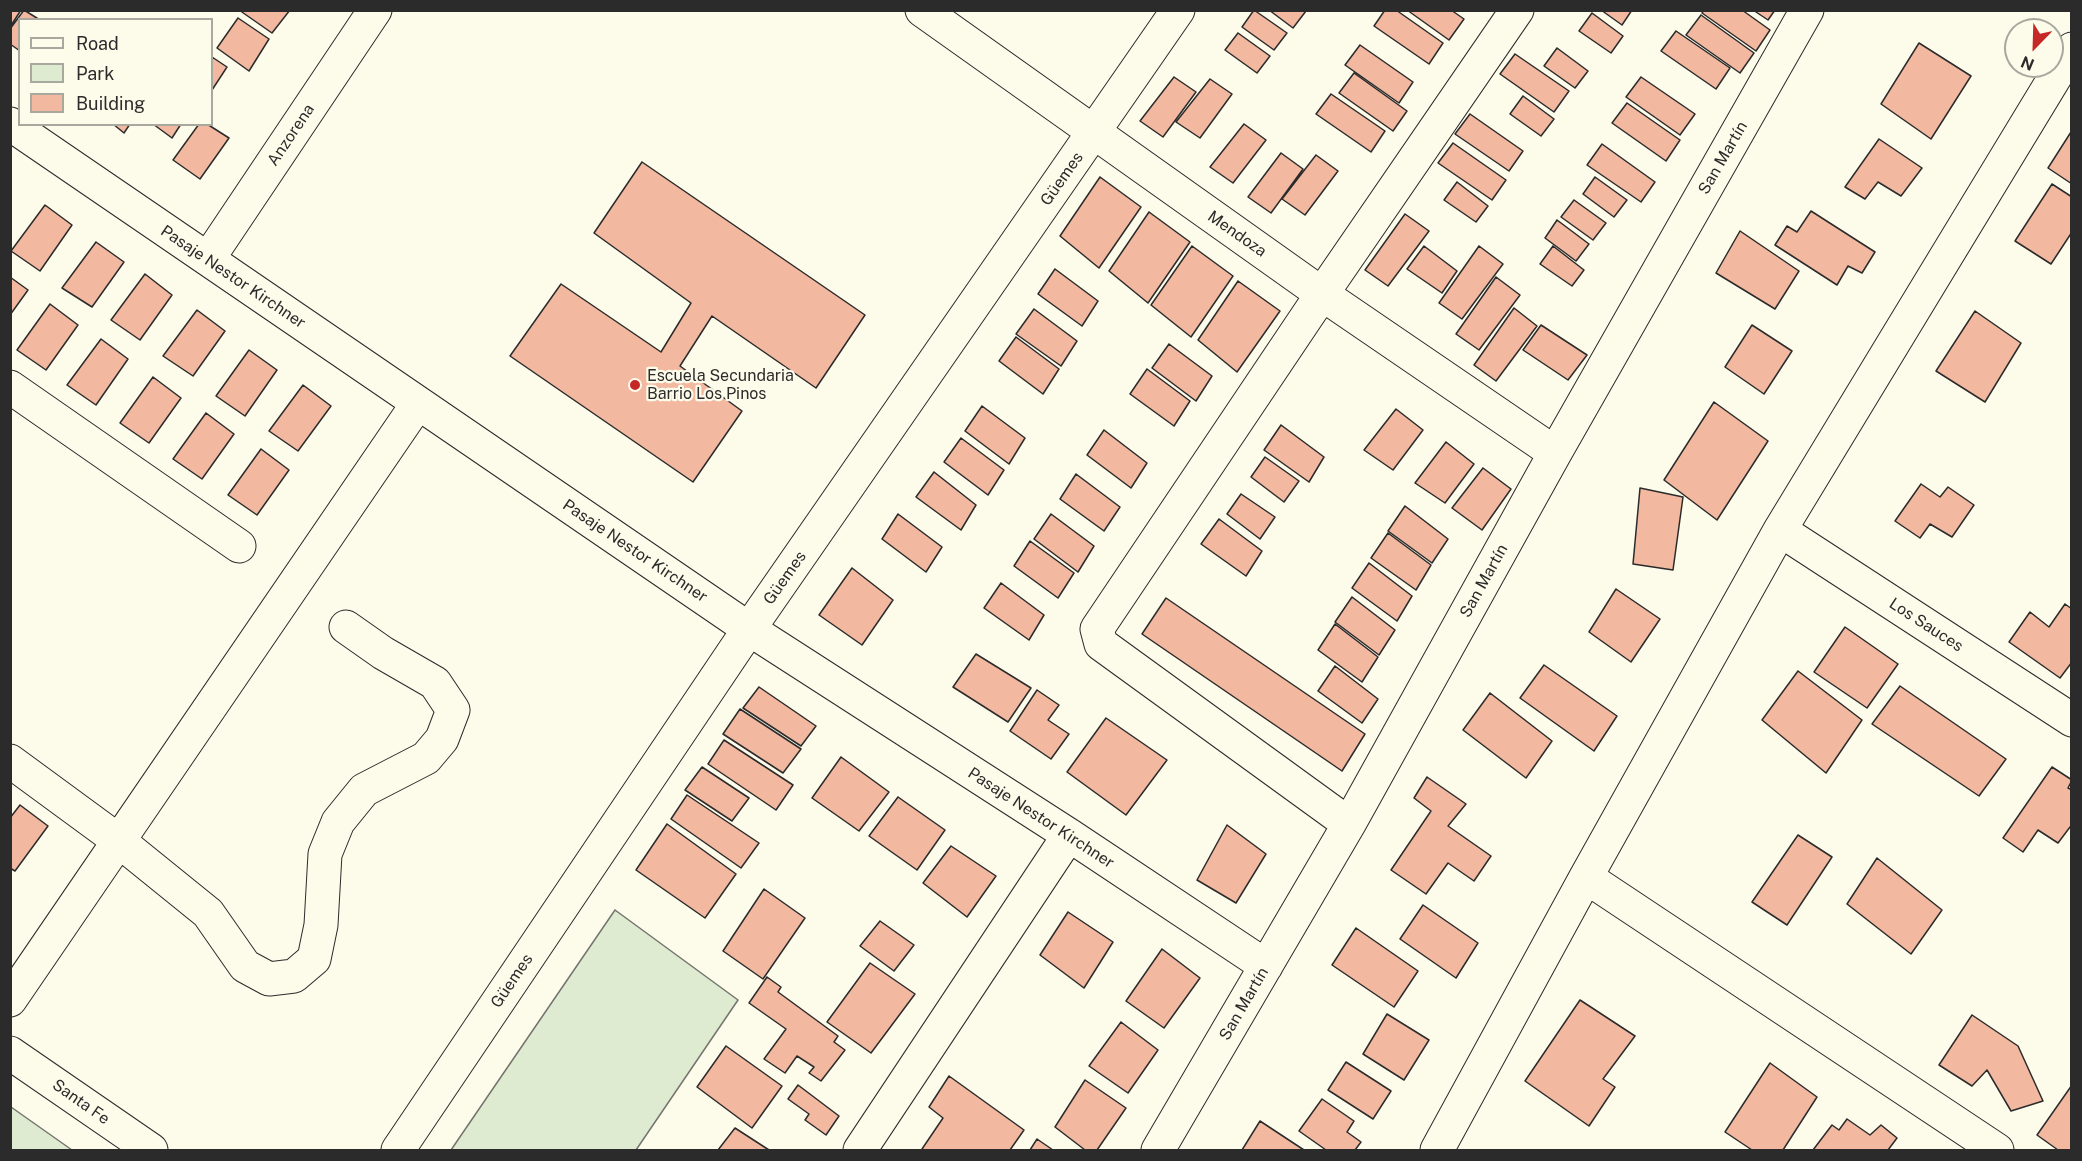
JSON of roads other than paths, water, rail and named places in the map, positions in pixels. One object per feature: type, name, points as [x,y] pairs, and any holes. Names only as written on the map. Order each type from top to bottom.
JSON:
[{"type":"street","name":"Anzorena","points":[[208,259],[375,10]]},
{"type":"street","name":"Mendoza","points":[[922,10],[1322,294],[1555,453]]},
{"type":"street","name":"Güemes","points":[[398,1150],[749,629],[1178,10]]},
{"type":"street","points":[[1349,824],[1101,644],[1097,629],[1322,294],[1517,10]]},
{"type":"street","name":"San Martín","points":[[1158,1150],[1349,824],[1555,453],[1807,10]]},
{"type":"street","points":[[1437,1150],[1586,877],[1780,531],[2070,54]]},
{"type":"street","name":"Pasaje Nestor Kirchner","points":[[10,124],[749,629],[1069,835],[1266,966]]},
{"type":"street","points":[[10,387],[239,546]]},
{"type":"street","points":[[10,1000],[418,403]]},
{"type":"street","name":"Los Sauces","points":[[1780,531],[2072,720]]},
{"type":"street","points":[[10,761],[118,841],[208,913],[245,966],[269,979],[294,976],[314,959],[321,925],[325,854],[338,822],[364,790],[426,758],[442,739],[453,710],[435,683],[383,653],[346,627]]},
{"type":"street","points":[[860,1150],[1069,835]]},
{"type":"street","points":[[1586,877],[1996,1150]]},
{"type":"street","name":"Santa Fe","points":[[10,1053],[151,1150]]},
{"type":"place","name":"Escuela Secundaria Barrio Los Pinos","points":[[635,385]]}]
